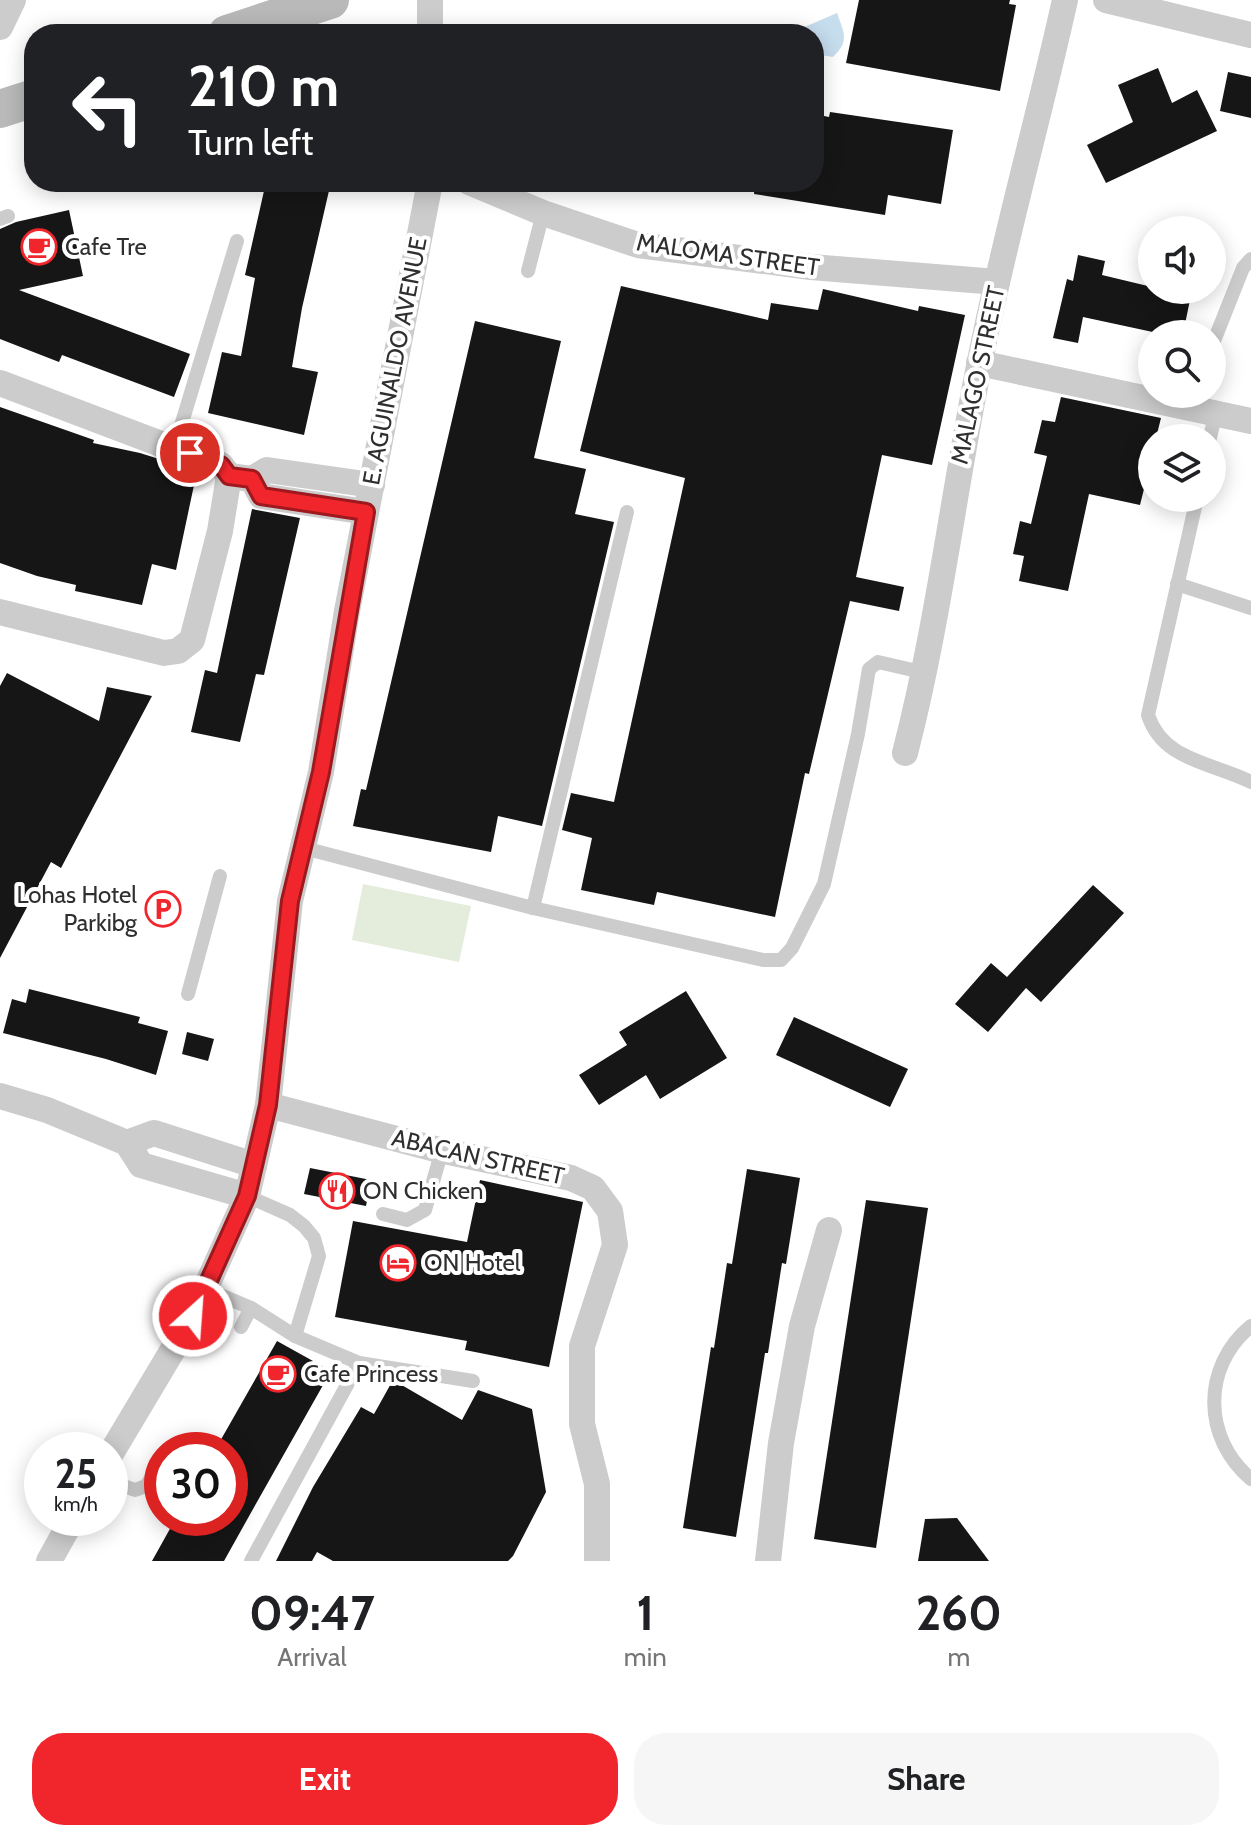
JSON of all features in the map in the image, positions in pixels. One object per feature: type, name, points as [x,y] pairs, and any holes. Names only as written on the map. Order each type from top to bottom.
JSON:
[{"type":"main road","points":[[257,24],[330,0]]},
{"type":"main road","points":[[0,109],[24,101]]},
{"type":"street","points":[[0,27],[13,0]]},
{"type":"street","points":[[430,0],[430,24]]},
{"type":"street","name":"MALAGO STREET","points":[[905,753],[926,673],[950,516],[979,363],[1065,0]]},
{"type":"street","points":[[1106,0],[1251,35]]},
{"type":"street","name":"E. AGUINALDO AVENUE","points":[[123,1432],[206,1289],[247,1196],[268,1105],[290,901],[321,772],[366,512],[428,192]]},
{"type":"street","name":"MALOMA STREET","points":[[493,192],[543,213],[638,245],[811,267],[997,282]]},
{"type":"street","points":[[979,363],[1138,392]]},
{"type":"street","points":[[0,383],[174,449],[206,457],[240,477],[261,496],[366,512]]},
{"type":"street","points":[[1196,408],[1211,424]]},
{"type":"street","points":[[1226,424],[1251,421]]},
{"type":"street","points":[[240,477],[267,470],[372,485]]},
{"type":"street","points":[[0,612],[164,653],[178,651],[192,640],[220,531],[240,477]]},
{"type":"street","points":[[0,1096],[47,1110],[127,1143],[141,1165],[247,1196]]},
{"type":"street","name":"ABACAN STREET","points":[[268,1105],[442,1150],[571,1178],[593,1188],[610,1211],[615,1245],[582,1346],[582,1424],[597,1484],[597,1561]]},
{"type":"street","points":[[127,1143],[154,1133],[254,1165]]},
{"type":"street","points":[[768,1561],[781,1443],[802,1326],[829,1230]]},
{"type":"street","points":[[49,1561],[63,1536]]},
{"type":"lane","points":[[528,271],[543,213]]},
{"type":"lane","points":[[174,449],[237,241]]},
{"type":"lane","points":[[1222,320],[1243,268],[1251,259]]},
{"type":"lane","points":[[533,908],[627,512]]},
{"type":"lane","points":[[1194,512],[1148,715],[1153,732],[1169,749],[1251,782]]},
{"type":"lane","points":[[1177,584],[1251,608]]},
{"type":"lane","points":[[304,848],[533,908],[763,960],[781,960],[792,948],[824,884],[858,734],[869,669],[878,662],[926,673]]},
{"type":"lane","points":[[188,994],[220,876]]},
{"type":"lane","points":[[383,1214],[407,1220],[425,1210],[442,1150]]},
{"type":"lane","points":[[247,1196],[290,1215],[314,1238],[319,1256],[295,1336]]},
{"type":"lane","points":[[206,1289],[251,1308],[295,1336],[359,1363],[473,1381]]},
{"type":"lane","points":[[241,1327],[251,1308]]},
{"type":"lane","points":[[1251,1326],[1229,1349],[1221,1366],[1213,1402],[1220,1439],[1228,1456],[1251,1479]]},
{"type":"lane","points":[[251,1561],[359,1363]]},
{"type":"green space","points":[[363,884],[471,906],[459,962],[352,940]]},
{"type":"water","points":[[837,13],[844,41],[833,57],[824,56],[824,24],[811,24]]},
{"type":"building","points":[[859,0],[1010,0],[1009,4],[1016,5],[1000,91],[846,63]]},
{"type":"building","points":[[1158,68],[1172,103],[1197,90],[1217,131],[1106,183],[1087,145],[1133,122],[1118,85]]},
{"type":"building","points":[[1228,72],[1251,77],[1251,118],[1220,111]]},
{"type":"building","points":[[830,112],[953,130],[941,204],[888,195],[885,215],[754,194],[824,192],[824,116],[829,117]]},
{"type":"building","points":[[264,192],[329,192],[292,367],[318,372],[304,435],[208,413],[222,352],[241,356],[255,278],[245,275]]},
{"type":"building","points":[[69,210],[83,276],[19,290],[190,354],[174,397],[62,355],[59,362],[0,339],[0,229],[16,222]]},
{"type":"building","points":[[1078,255],[1105,261],[1102,275],[1138,284],[1138,304],[1189,304],[1186,320],[1138,320],[1138,329],[1083,317],[1078,343],[1053,338],[1067,279],[1073,281]]},
{"type":"building","points":[[621,286],[768,320],[771,303],[818,310],[823,289],[918,311],[919,306],[965,315],[932,465],[882,455],[856,577],[904,587],[899,611],[850,601],[809,774],[805,773],[775,917],[657,892],[654,905],[581,890],[592,838],[562,830],[571,793],[614,802],[685,478],[580,451]]},
{"type":"building","points":[[475,321],[561,341],[534,458],[586,469],[575,514],[614,522],[542,826],[498,816],[491,852],[353,826],[361,789],[366,790]]},
{"type":"building","points":[[1061,397],[1161,418],[1160,424],[1138,424],[1138,505],[1089,494],[1068,591],[1019,581],[1024,556],[1013,554],[1020,521],[1031,524],[1047,456],[1034,453],[1042,420],[1055,422]]},
{"type":"building","points":[[0,407],[94,440],[93,443],[140,453],[197,471],[176,570],[152,564],[142,605],[75,591],[76,585],[0,563]]},
{"type":"building","points":[[252,509],[300,518],[264,675],[256,674],[240,742],[191,732],[205,670],[217,673]]},
{"type":"building","points":[[7,673],[99,721],[107,687],[152,696],[61,868],[51,862],[0,958],[0,686]]},
{"type":"building","points":[[1093,885],[1124,913],[1041,1002],[1026,988],[988,1032],[955,1004],[991,963],[1007,977]]},
{"type":"building","points":[[29,989],[140,1017],[138,1023],[168,1031],[156,1075],[3,1033],[12,999],[26,1003]]},
{"type":"building","points":[[686,991],[727,1058],[660,1099],[646,1075],[599,1105],[579,1075],[627,1045],[619,1032]]},
{"type":"building","points":[[794,1017],[908,1069],[890,1107],[776,1055]]},
{"type":"building","points":[[187,1032],[214,1039],[208,1061],[182,1054]]},
{"type":"building","points":[[310,1168],[371,1180],[366,1206],[304,1194]]},
{"type":"building","points":[[747,1169],[800,1178],[786,1264],[782,1263],[768,1353],[765,1353],[736,1537],[683,1528],[711,1347],[714,1348],[727,1263],[732,1264]]},
{"type":"building","points":[[480,1180],[583,1202],[549,1367],[465,1350],[467,1341],[335,1317],[353,1221],[467,1242]]},
{"type":"building","points":[[866,1200],[928,1208],[876,1548],[814,1539]]},
{"type":"building","points":[[277,1341],[331,1371],[248,1518],[248,1432],[225,1432]]},
{"type":"building","points":[[393,1380],[462,1420],[478,1390],[532,1409],[546,1492],[513,1556],[508,1561],[333,1561],[317,1552],[312,1561],[276,1561],[313,1487],[361,1407],[374,1414]]},
{"type":"building","points":[[957,1518],[989,1561],[918,1561],[925,1519]]},
{"type":"building","points":[[166,1536],[238,1536],[224,1561],[152,1561]]},
{"type":"place","name":"Cafe Tre","points":[[39,247]]},
{"type":"place","name":"Lohas Hotel Parkibg","points":[[163,909]]},
{"type":"place","name":"ON Chicken","points":[[337,1191]]},
{"type":"place","name":"ON Hotel","points":[[398,1263]]},
{"type":"place","name":"Cafe Princess","points":[[278,1374]]},
{"type":"route","points":[[190,453],[221,465],[229,476],[252,479],[261,496],[366,512],[321,772],[290,901],[268,1105],[247,1196],[193,1316]]}]
